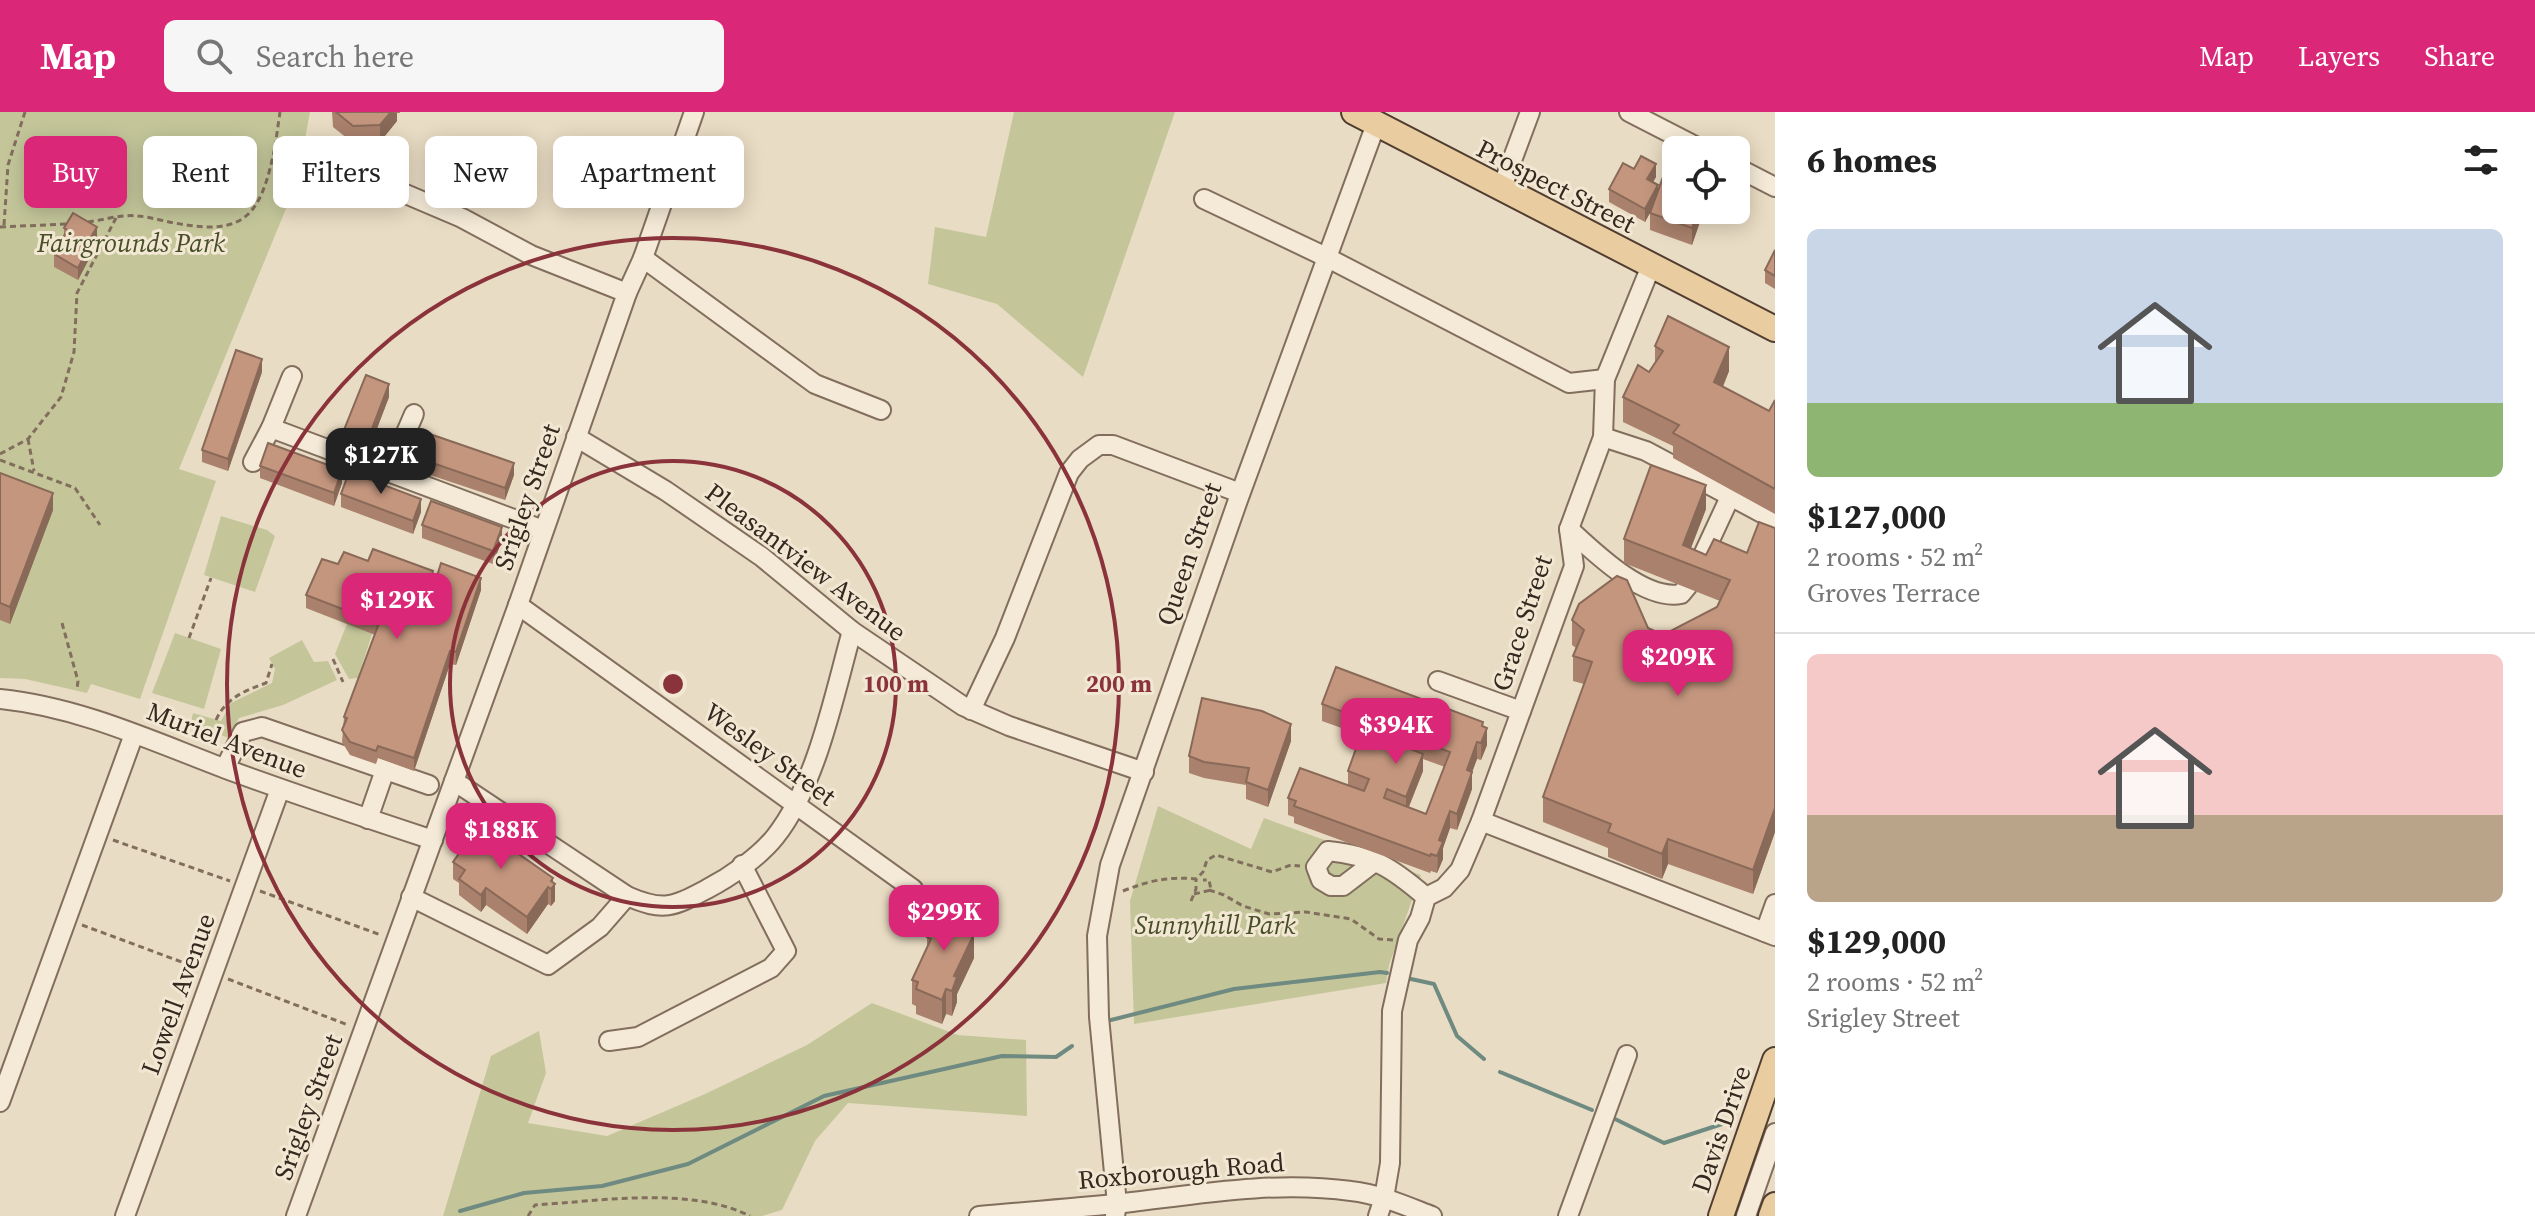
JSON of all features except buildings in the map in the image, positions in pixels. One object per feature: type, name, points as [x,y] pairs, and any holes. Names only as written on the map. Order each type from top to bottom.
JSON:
[{"type":"main road","name":"Prospect Street","points":[[1354,112],[1378,118],[1501,190],[1775,329]]},
{"type":"main road","name":"Davis Drive","points":[[1721,1216],[1775,1060]]},
{"type":"main road","points":[[1771,1216],[1775,1205]]},
{"type":"street","name":"Srigley Street","points":[[296,1216],[694,112]]},
{"type":"street","points":[[1501,190],[1530,112]]},
{"type":"street","points":[[1638,114],[1678,136]]},
{"type":"street","name":"Queen Street","points":[[1116,1210],[1099,1017],[1097,936],[1110,865],[1240,493],[1378,118]]},
{"type":"street","points":[[1750,174],[1775,187]]},
{"type":"street","points":[[409,195],[462,218],[531,255],[627,293]]},
{"type":"street","points":[[1204,199],[1326,257],[1569,383],[1605,379]]},
{"type":"street","points":[[643,258],[815,384],[881,410]]},
{"type":"street","name":"Grace Street","points":[[1426,897],[1444,888],[1460,870],[1481,821],[1574,566],[1569,529],[1603,437],[1605,379],[1651,266]]},
{"type":"street","points":[[253,462],[292,376]]},
{"type":"street","points":[[389,472],[414,414]]},
{"type":"street","points":[[271,428],[543,530]]},
{"type":"street","name":"Pleasantview Avenue","points":[[576,437],[666,491],[762,557],[852,631],[971,710],[1144,772]]},
{"type":"street","points":[[1603,437],[1646,451],[1775,520]]},
{"type":"street","points":[[971,710],[994,663],[1069,473],[1080,459],[1099,445],[1113,445],[1240,493]]},
{"type":"street","points":[[1569,529],[1626,577],[1669,597],[1685,591],[1730,497]]},
{"type":"street","name":"Wesley Street","points":[[518,605],[913,889]]},
{"type":"street","points":[[454,781],[627,896],[650,906],[681,902],[716,884],[775,837],[795,804],[820,747],[852,631]]},
{"type":"street","points":[[1438,681],[1521,711]]},
{"type":"street","name":"Muriel Avenue","points":[[0,699],[36,703],[134,734],[280,789],[433,840]]},
{"type":"street","points":[[225,768],[243,732],[262,727],[429,785]]},
{"type":"street","points":[[0,1102],[134,734]]},
{"type":"street","points":[[368,819],[385,770]]},
{"type":"street","name":"Lowell Avenue","points":[[125,1216],[280,789]]},
{"type":"street","points":[[1481,821],[1770,934],[1775,904]]},
{"type":"street","points":[[1377,860],[1343,886],[1331,886],[1321,880],[1316,867],[1328,851],[1377,860],[1426,897],[1420,918],[1408,940],[1392,1011],[1390,1163],[1381,1207]]},
{"type":"street","points":[[609,1041],[638,1037],[771,968],[786,951],[742,865]]},
{"type":"street","points":[[411,897],[548,965],[600,927],[627,896]]},
{"type":"street","points":[[1568,1216],[1627,1055]]},
{"type":"street","points":[[1746,1216],[1775,1133]]},
{"type":"street","name":"Roxborough Road","points":[[979,1216],[1116,1210],[1257,1187],[1300,1186],[1353,1191],[1381,1207],[1432,1216]]},
{"type":"path","points":[[25,112],[8,165],[2,227],[72,223]]},
{"type":"path","points":[[277,136],[280,112]]},
{"type":"path","points":[[87,222],[135,215],[203,228],[235,226],[267,187],[273,157]]},
{"type":"path","points":[[0,454],[28,439],[61,397],[74,352],[77,293],[116,218]]},
{"type":"path","points":[[28,439],[34,471]]},
{"type":"path","points":[[0,460],[75,488],[100,525]]},
{"type":"path","points":[[189,638],[211,578]]},
{"type":"path","points":[[62,623],[78,681],[77,689]]},
{"type":"path","points":[[333,659],[343,682]]},
{"type":"path","points":[[216,720],[220,710],[232,698],[266,683],[272,664]]},
{"type":"path","points":[[1203,880],[1207,860],[1216,855],[1272,872],[1291,865],[1316,867]]},
{"type":"path","points":[[1104,898],[1156,879],[1175,877],[1209,880],[1210,890]]},
{"type":"path","points":[[1191,901],[1196,879]]},
{"type":"path","points":[[1194,894],[1210,890],[1269,914],[1306,912],[1351,919],[1379,939],[1408,940]]},
{"type":"path","points":[[528,1216],[535,1205],[653,1197],[735,1208],[750,1216]]},
{"type":"green space","name":"Fairgrounds Park","points":[[0,112],[310,112],[306,136],[273,136],[273,208],[286,208],[179,469],[216,481],[140,699],[91,684],[87,693],[25,679],[0,678]]},
{"type":"green space","points":[[1014,112],[1175,112],[1083,377],[997,304],[928,284],[935,227],[986,237]]},
{"type":"green space","points":[[221,516],[267,530],[275,536],[255,592],[204,575]]},
{"type":"green space","points":[[347,624],[372,634],[358,678],[349,679],[335,654]]},
{"type":"green space","points":[[175,633],[221,649],[204,709],[152,693]]},
{"type":"green space","points":[[302,640],[314,662],[328,661],[337,680],[283,705],[239,718],[228,738],[191,722],[193,713],[221,721],[231,703],[272,683],[275,669],[269,658]]},
{"type":"green space","name":"Sunnyhill Park","points":[[1158,806],[1251,849],[1264,818],[1421,875],[1389,965],[1386,983],[1134,1024],[1130,901]]},
{"type":"green space","points":[[872,1003],[958,1035],[1026,1040],[1027,1116],[848,1103],[815,1141],[782,1210],[762,1216],[443,1216],[491,1056],[539,1031],[546,1073],[528,1123],[607,1136],[807,1045]]},
{"type":"waterway","points":[[1111,1020],[1234,989],[1387,973]]},
{"type":"waterway","points":[[1411,979],[1434,984],[1457,1036],[1484,1059]]},
{"type":"waterway","points":[[460,1211],[524,1193],[602,1186],[688,1164],[824,1096],[1002,1056],[1056,1057],[1072,1046]]},
{"type":"waterway","points":[[1500,1072],[1592,1110]]},
{"type":"waterway","points":[[1613,1118],[1664,1143],[1722,1124]]}]
